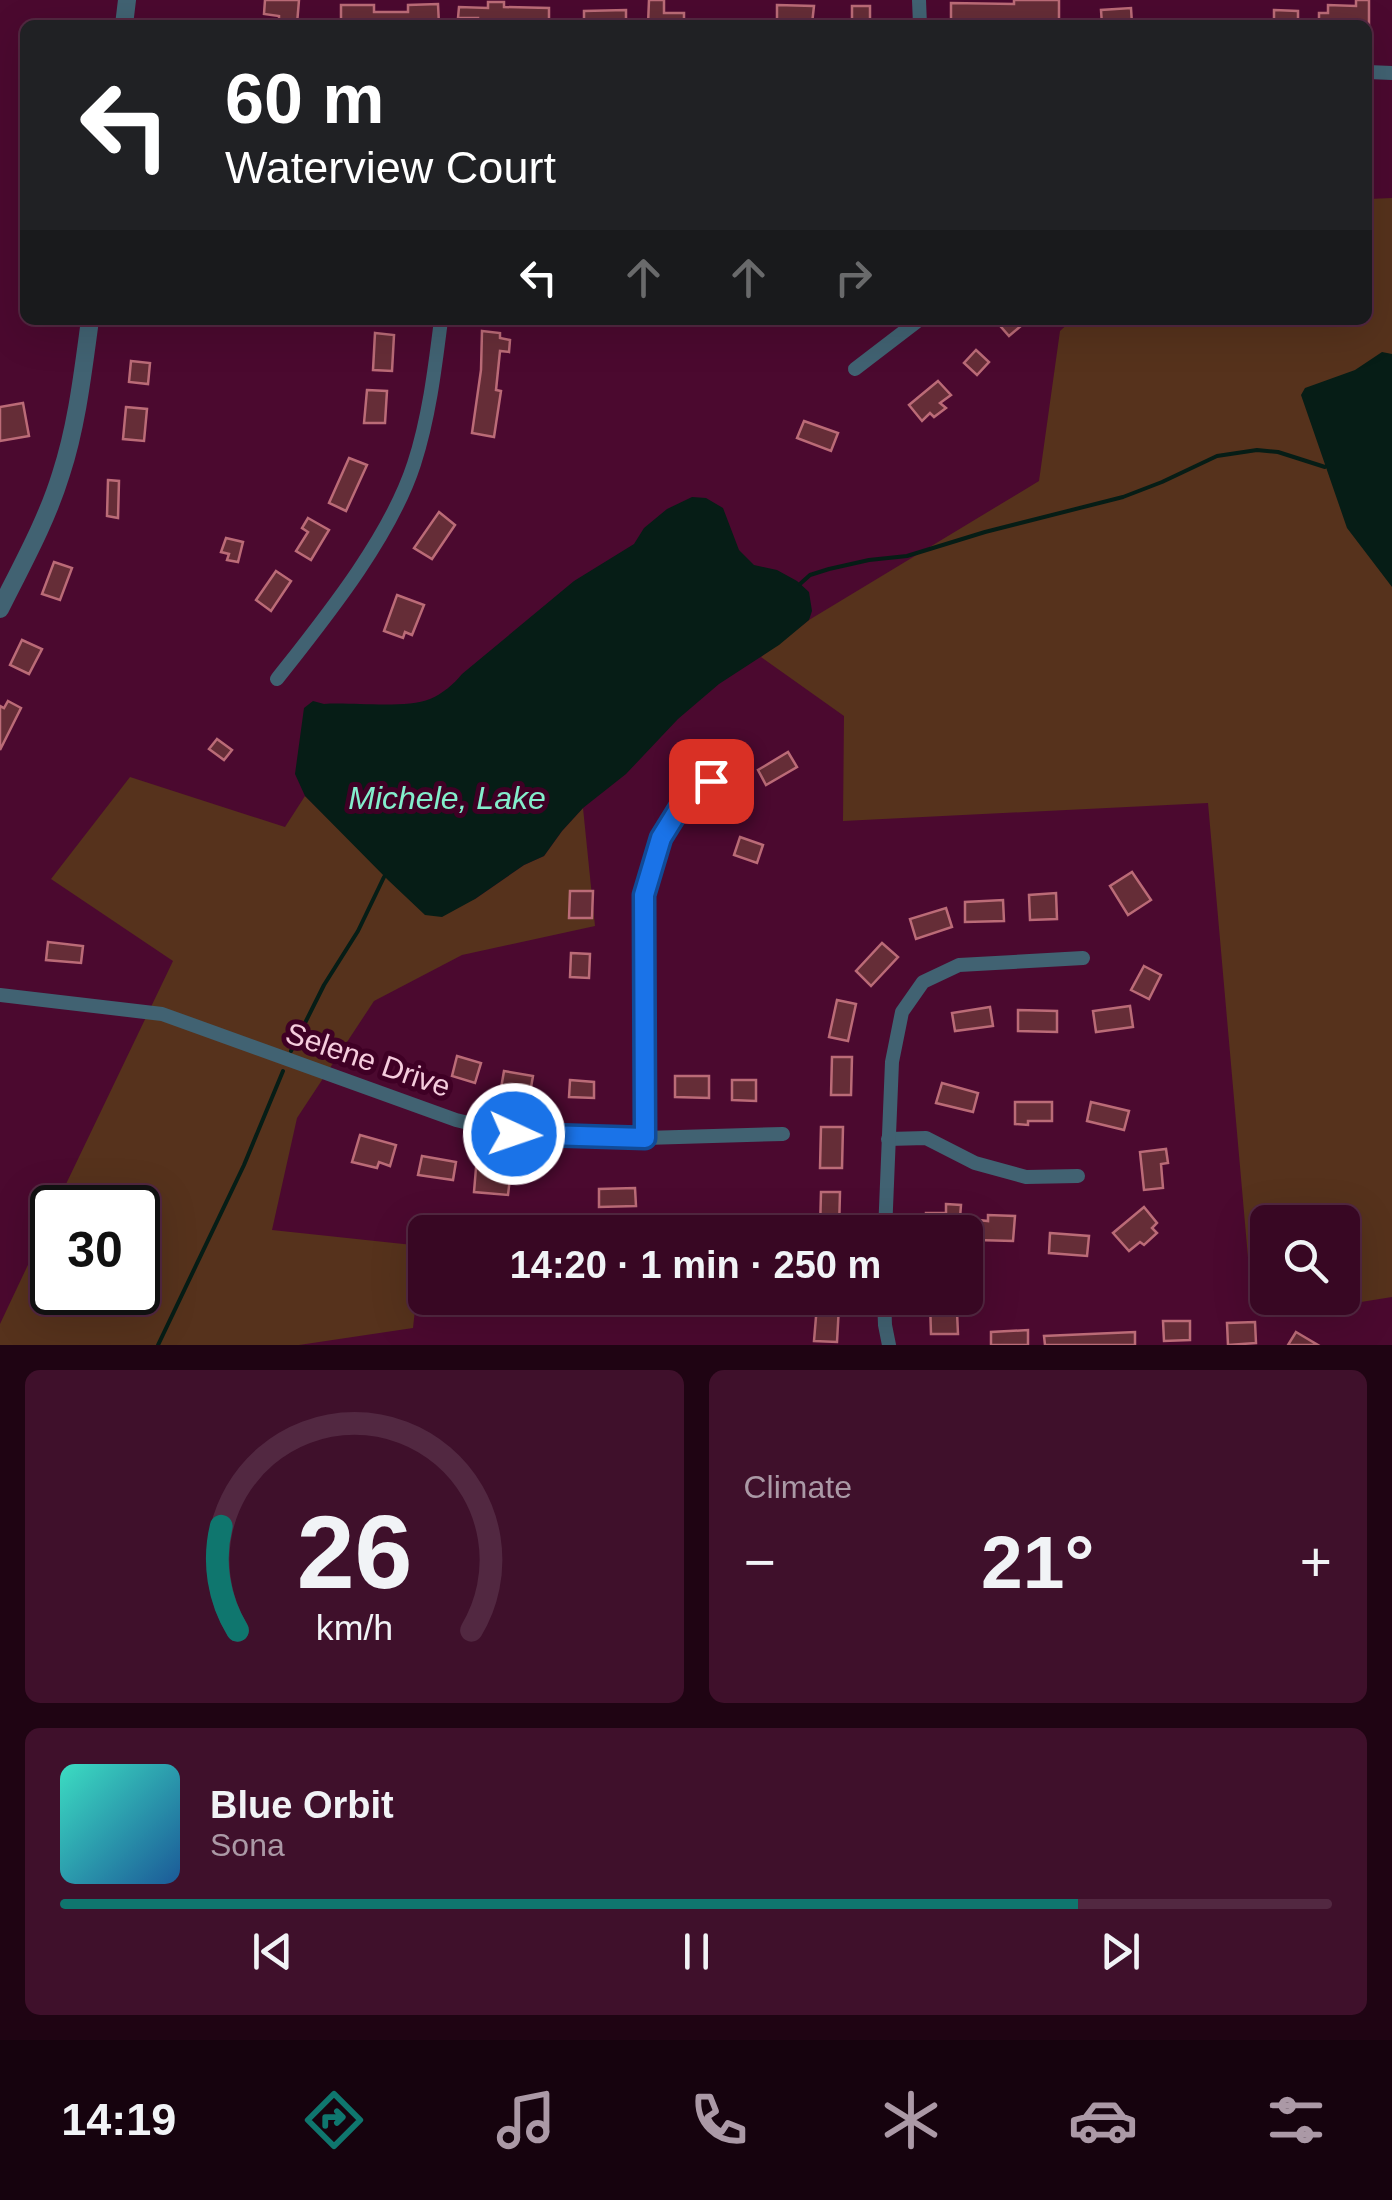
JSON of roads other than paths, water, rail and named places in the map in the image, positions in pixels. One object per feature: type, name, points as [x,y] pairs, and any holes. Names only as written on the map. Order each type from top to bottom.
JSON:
[{"type":"street","points":[[0,609],[61,474],[89,325]]},
{"type":"street","points":[[277,678],[318,627],[385,529],[414,466],[433,383],[440,325]]},
{"type":"street","points":[[855,369],[912,325]]},
{"type":"street","points":[[645,1138],[644,895],[661,838],[687,796],[711,781]]},
{"type":"street","points":[[886,1215],[892,1062],[902,1012],[923,982],[958,965],[1083,958]]},
{"type":"street","name":"Selene Drive","points":[[0,995],[162,1014],[456,1120],[514,1134],[645,1138],[783,1134]]},
{"type":"street","points":[[888,1138],[926,1138],[975,1163],[1026,1177],[1078,1176]]},
{"type":"street","points":[[884,1315],[889,1345]]},
{"type":"water","points":[[1382,352],[1392,354],[1392,587],[1347,528],[1301,395],[1305,388],[1355,370]]},
{"type":"water","name":"Michele, Lake","points":[[692,497],[706,498],[723,508],[739,550],[754,565],[777,570],[809,592],[809,620],[719,684],[678,719],[626,774],[583,808],[544,856],[442,917],[425,915],[305,796],[295,774],[304,708],[313,701],[393,704],[434,697],[574,581],[634,544],[644,528],[667,509]]},
{"type":"waterway","points":[[800,584],[810,575],[829,569],[907,556],[1123,497],[1217,456],[1257,450],[1278,452],[1325,467]]},
{"type":"waterway","points":[[291,1051],[384,877]]},
{"type":"waterway","points":[[158,1345],[244,1165],[283,1071]]}]
